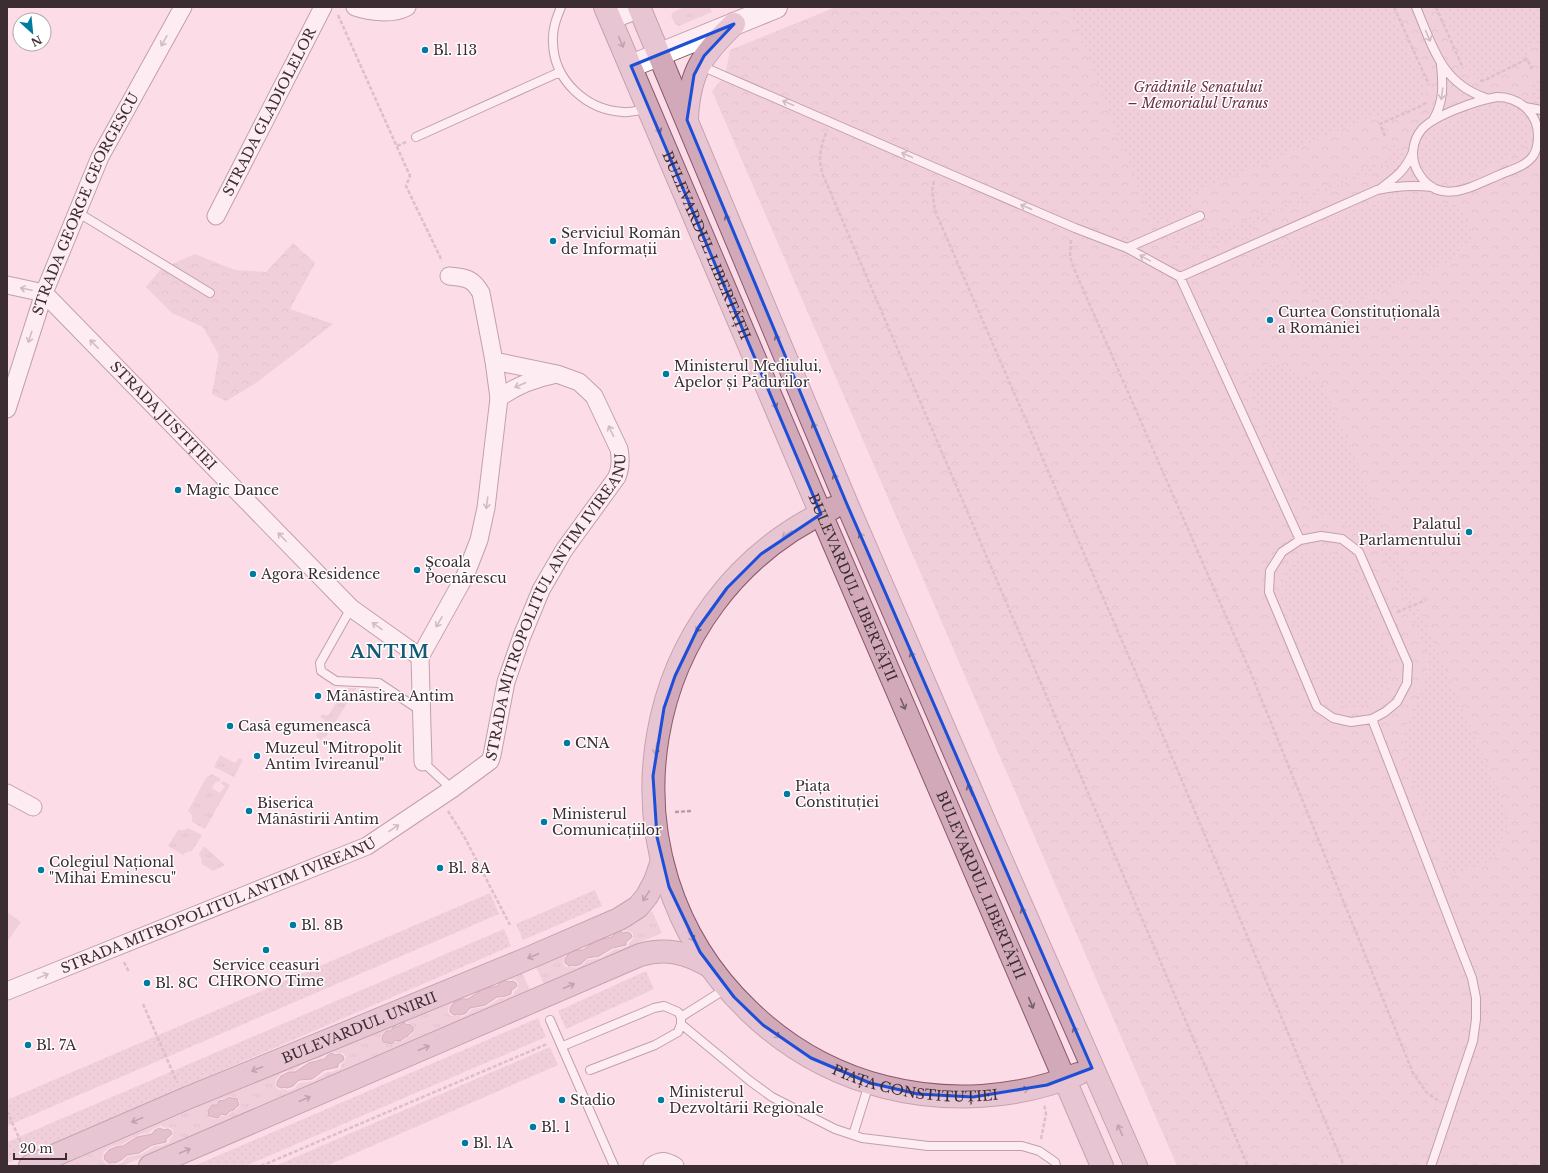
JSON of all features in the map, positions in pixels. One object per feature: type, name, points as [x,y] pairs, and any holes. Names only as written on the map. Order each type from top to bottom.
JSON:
[{"type":"main road","points":[[608,13],[638,7]]},
{"type":"main road","name":"BULEVARDUL LIBERTĂȚII","points":[[638,7],[660,55],[846,502],[1136,1166]]},
{"type":"main road","points":[[631,66],[776,7]]},
{"type":"main road","name":"BULEVARDUL LIBERTĂȚII","points":[[608,13],[821,514],[1102,1166]]},
{"type":"main road","points":[[687,120],[690,88],[694,75],[711,48],[734,24]]},
{"type":"main road","name":"PIAȚA CONSTITUȚIEI","points":[[846,502],[821,514],[787,534],[744,569],[711,608],[684,653],[664,708],[656,749],[653,776],[654,813],[657,837],[669,887],[680,915],[709,966],[727,988],[763,1025],[784,1041],[811,1058],[842,1073],[870,1083],[912,1093],[950,1097],[997,1095],[1064,1080],[1092,1068]]},
{"type":"main road","name":"BULEVARDUL UNIRII","points":[[31,1166],[185,1099],[524,960],[619,919],[638,907],[647,896],[655,881],[662,861]]},
{"type":"main road","points":[[150,1166],[640,955],[661,951],[671,952],[694,957],[709,966]]},
{"type":"street","name":"STRADA GEORGE GEORGESCU","points":[[7,409],[44,293],[100,157],[183,7]]},
{"type":"street","points":[[355,7],[393,12],[407,7]]},
{"type":"street","name":"STRADA GLADIOLELOR","points":[[216,216],[331,11]]},
{"type":"street","points":[[423,762],[420,657],[465,576],[479,540],[486,508],[499,398],[494,361],[481,293],[477,285],[470,279],[449,276]]},
{"type":"street","points":[[7,285],[44,293]]},
{"type":"street","name":"STRADA JUSTIȚIEI","points":[[44,293],[351,608],[420,657]]},
{"type":"street","name":"STRADA MITROPOLITUL ANTIM IVIREANU","points":[[7,991],[362,848],[446,793],[490,761],[506,682],[522,636],[541,590],[564,550],[617,476],[620,470],[621,458],[619,449],[594,396],[579,382],[557,374],[494,361]]},
{"type":"street","points":[[499,398],[513,388],[538,378],[557,374]]},
{"type":"street","points":[[7,793],[33,807]]},
{"type":"street","points":[[652,1166],[659,1161],[666,1161],[675,1166]]},
{"type":"lane","points":[[560,7],[554,23],[553,42],[555,58],[560,72],[570,87],[595,106],[612,111],[625,113],[650,109]]},
{"type":"lane","points":[[1416,7],[1441,65],[1458,84],[1466,90],[1486,98]]},
{"type":"lane","points":[[699,65],[1075,228],[1128,248],[1180,277],[1300,540]]},
{"type":"lane","points":[[1432,122],[1438,112],[1442,100],[1443,90],[1441,65]]},
{"type":"lane","points":[[416,138],[560,72]]},
{"type":"lane","points":[[1180,277],[1378,190],[1396,186],[1420,186],[1451,192],[1465,190],[1524,164],[1533,156],[1540,144],[1536,123],[1526,107],[1516,100],[1505,97],[1486,98],[1455,110],[1423,128],[1415,142],[1407,165],[1400,174],[1378,190]]},
{"type":"lane","points":[[1526,107],[1541,110]]},
{"type":"lane","points":[[1413,151],[1414,160],[1418,171],[1426,182],[1433,188]]},
{"type":"lane","points":[[77,212],[210,293]]},
{"type":"lane","points":[[1128,248],[1200,216]]},
{"type":"lane","points":[[1321,536],[1342,539],[1359,552],[1387,616],[1408,664],[1407,683],[1397,702],[1385,712],[1372,719],[1351,722],[1333,718],[1317,706],[1269,592],[1270,570],[1282,552],[1300,540],[1321,536]]},
{"type":"lane","points":[[351,608],[320,663],[321,671],[336,681],[379,683],[422,712]]},
{"type":"lane","points":[[1372,719],[1464,955],[1472,978],[1476,998],[1476,1018],[1473,1041],[1431,1166]]},
{"type":"lane","points":[[423,762],[446,793]]},
{"type":"lane","points":[[590,1070],[655,1045],[678,1032],[681,1021],[727,988]]},
{"type":"lane","points":[[561,1043],[654,1008],[664,1006],[678,1012],[681,1021],[750,1081],[772,1097],[835,1129],[853,1135],[888,1142],[928,1146],[1022,1146],[1039,1151],[1055,1162],[1056,1166]]},
{"type":"lane","points":[[550,1020],[614,1166]]},
{"type":"lane","points":[[853,1135],[870,1083]]},
{"type":"path","points":[[1394,7],[1429,85],[1430,91]]},
{"type":"path","points":[[1436,7],[1464,70]]},
{"type":"path","points":[[331,11],[410,176],[406,186],[449,276]]},
{"type":"path","points":[[1407,36],[1411,34]]},
{"type":"path","points":[[1478,82],[1527,59],[1532,69]]},
{"type":"path","points":[[1385,136],[1380,124],[1421,106],[1427,102],[1430,96]]},
{"type":"path","points":[[832,122],[824,139],[820,154],[823,175],[1248,1166]]},
{"type":"path","points":[[938,169],[932,191],[936,212],[1156,718],[1344,1166]]},
{"type":"path","points":[[1075,228],[1071,241],[1070,257],[1075,271],[1250,671],[1413,1073],[1427,1093],[1440,1102],[1451,1107]]},
{"type":"path","points":[[1387,616],[1426,600]]},
{"type":"path","points":[[446,793],[465,838],[510,925]]},
{"type":"path","points":[[143,1004],[185,1099]]},
{"type":"path","points":[[261,1166],[561,1043]]},
{"type":"path","points":[[1039,1151],[1046,1114],[1041,1086]]},
{"type":"path","points":[[7,1111],[31,1166]]},
{"type":"highlighted area","points":[[734,24],[704,56],[694,75],[687,120],[846,502],[1092,1068],[1047,1085],[973,1097],[918,1094],[870,1083],[811,1058],[763,1025],[734,997],[700,952],[669,887],[657,837],[653,776],[664,708],[675,676],[698,628],[727,588],[761,554],[821,514],[631,66]]},
{"type":"green space","points":[[685,7],[710,7],[712,12],[679,26],[675,24],[671,16],[673,12]]},
{"type":"green space","points":[[836,7],[1541,7],[1541,1166],[1177,1166],[712,91],[725,76],[730,50]]},
{"type":"green space","name":"Grădinile Senatului – Memorialul Uranus","points":[[1068,7],[1390,7],[1425,85],[1426,96],[1420,104],[1378,123],[1374,115],[1189,195],[1194,208],[1153,226]]},
{"type":"green space","points":[[1440,7],[1541,7],[1541,42],[1527,48],[1529,54],[1485,77],[1472,77],[1466,68]]},
{"type":"green space","points":[[1541,76],[1541,102],[1533,97],[1531,90],[1534,82]]},
{"type":"green space","points":[[1500,102],[1516,106],[1525,114],[1530,128],[1526,145],[1520,151],[1504,161],[1456,181],[1447,182],[1438,180],[1431,176],[1425,169],[1420,153],[1426,136],[1460,116]]},
{"type":"green space","points":[[1392,144],[1404,152],[1403,161],[1393,172],[1390,164],[1251,224],[1255,234],[1225,243],[1204,246],[1183,245],[1173,242],[1171,236],[1203,224],[1209,236],[1392,157],[1386,145]]},
{"type":"green space","points":[[1415,194],[1448,204],[1459,205],[1475,240],[1459,247],[1462,255],[1343,309],[1305,291],[1290,260],[1286,260],[1285,255],[1257,267],[1251,257],[1387,197]]},
{"type":"green space","points":[[293,243],[315,263],[290,309],[333,324],[256,383],[226,401],[212,394],[219,355],[203,327],[172,313],[146,287],[161,269],[195,254],[235,270],[266,272]]},
{"type":"green space","points":[[1273,362],[1323,384],[1510,819],[1494,859],[1451,876],[1406,766],[1403,743],[1407,724],[1426,678],[1428,656],[1384,554],[1372,540],[1345,525],[1324,516],[1308,506],[1293,493],[1243,375]]},
{"type":"green space","points":[[1315,550],[1335,553],[1350,563],[1357,575],[1386,645],[1392,667],[1390,681],[1384,693],[1379,698],[1367,705],[1355,708],[1339,705],[1322,692],[1284,602],[1282,585],[1284,577],[1292,563],[1306,553]]},
{"type":"green space","points":[[345,688],[357,688],[325,738],[323,737],[321,740],[316,736],[325,720],[320,717],[322,714],[328,716]]},
{"type":"green space","points":[[220,755],[235,763],[239,758],[243,760],[234,777],[214,767]]},
{"type":"green space","points":[[212,774],[221,779],[219,782],[216,781],[212,788],[220,793],[225,786],[221,783],[223,781],[230,785],[205,829],[192,822],[192,815],[188,811],[206,778]]},
{"type":"green space","points":[[188,828],[202,835],[192,851],[186,852],[183,855],[168,846],[178,830],[185,830]]},
{"type":"green space","points":[[204,846],[225,865],[213,871],[202,864],[199,854]]},
{"type":"green space","points":[[595,890],[602,906],[523,940],[516,924]]},
{"type":"green space","points":[[490,893],[499,914],[7,1126],[7,1100]]},
{"type":"green space","points":[[652,911],[662,933],[544,984],[534,963]],"holes":[[[621,928],[624,931],[627,930],[633,933],[633,939],[629,943],[629,946],[615,949],[601,958],[587,960],[583,965],[576,968],[566,967],[564,965],[563,961],[567,952],[581,948],[597,939],[608,937],[613,932]]]},
{"type":"green space","points":[[7,912],[21,922],[7,942]]},
{"type":"green space","points":[[504,929],[511,946],[7,1163],[7,1142]]},
{"type":"green space","points":[[520,968],[530,990],[122,1166],[61,1166]],"holes":[[[506,977],[509,980],[514,979],[518,982],[518,988],[514,992],[514,995],[500,998],[486,1007],[472,1009],[468,1014],[461,1017],[458,1015],[451,1016],[448,1013],[448,1008],[454,1001],[468,997],[474,992],[495,985],[498,981]],[[404,1021],[413,1025],[414,1031],[402,1041],[396,1041],[392,1045],[383,1043],[381,1037],[385,1030],[390,1030],[393,1026],[399,1025]],[[333,1051],[336,1053],[343,1053],[346,1057],[345,1061],[341,1065],[341,1068],[332,1072],[327,1072],[313,1081],[299,1083],[295,1088],[288,1091],[285,1089],[280,1090],[276,1088],[275,1082],[282,1073],[293,1071],[309,1061],[320,1059],[325,1054]],[[230,1096],[239,1100],[240,1106],[228,1115],[222,1116],[218,1119],[210,1118],[207,1113],[211,1105],[216,1104],[220,1099],[225,1099]],[[161,1125],[163,1127],[171,1128],[173,1131],[173,1136],[169,1140],[169,1143],[155,1146],[140,1155],[127,1157],[123,1162],[116,1165],[112,1163],[106,1164],[103,1160],[103,1153],[109,1148],[121,1145],[140,1134],[148,1133]]]},
{"type":"green space","points":[[646,971],[654,989],[566,1029],[558,1011]]},
{"type":"green space","points":[[538,1018],[546,1037],[245,1166],[194,1166]]},
{"type":"green space","points":[[550,1047],[558,1065],[326,1166],[275,1166]]},
{"type":"shaded area","points":[[620,931],[631,934],[632,937],[626,942],[626,945],[612,948],[599,956],[587,958],[581,964],[575,966],[569,966],[565,963],[565,959],[569,953],[576,950],[583,950],[597,940],[612,937],[615,933]]},
{"type":"shaded area","points":[[505,980],[516,983],[517,986],[511,991],[511,994],[497,997],[485,1005],[470,1008],[466,1013],[460,1015],[454,1015],[450,1012],[450,1008],[454,1002],[462,999],[468,999],[483,989],[497,986]]},
{"type":"shaded area","points":[[404,1022],[405,1024],[413,1027],[413,1031],[408,1036],[400,1041],[395,1040],[392,1044],[383,1042],[382,1037],[386,1031],[391,1031],[393,1027],[399,1026]]},
{"type":"shaded area","points":[[332,1053],[343,1056],[344,1060],[338,1064],[338,1067],[324,1070],[312,1079],[299,1080],[293,1086],[287,1088],[277,1086],[277,1082],[281,1076],[289,1072],[295,1072],[309,1063],[324,1059]]},
{"type":"shaded area","points":[[230,1097],[237,1099],[239,1105],[234,1110],[230,1111],[226,1115],[221,1114],[218,1118],[209,1116],[208,1111],[212,1105],[217,1105],[219,1101]]},
{"type":"shaded area","points":[[160,1128],[171,1131],[172,1134],[166,1139],[166,1142],[152,1145],[139,1153],[127,1155],[115,1163],[109,1163],[105,1160],[104,1156],[109,1150],[123,1146],[137,1137],[152,1134],[155,1130]]},
{"type":"place","name":"Bl. 113","points":[[425,50]]},
{"type":"place","name":"Serviciul Român de Informații","points":[[553,241]]},
{"type":"place","name":"Curtea Constituțională a României","points":[[1270,320]]},
{"type":"place","name":"Ministerul Mediului, Apelor și Pădurilor","points":[[666,374]]},
{"type":"place","name":"Magic Dance","points":[[178,490]]},
{"type":"place","name":"Palatul Parlamentului","points":[[1469,532]]},
{"type":"place","name":"Şcoala Poenărescu","points":[[417,570]]},
{"type":"place","name":"Agora Residence","points":[[253,574]]},
{"type":"place","name":"Mănăstirea Antim","points":[[318,696]]},
{"type":"place","name":"Casă egumenească","points":[[230,726]]},
{"type":"place","name":"CNA","points":[[567,743]]},
{"type":"place","name":"Muzeul \"Mitropolit Antim Ivireanul\"","points":[[257,756]]},
{"type":"place","name":"Piața Constituției","points":[[787,794]]},
{"type":"place","name":"Biserica Mănăstirii Antim","points":[[249,811]]},
{"type":"place","name":"Ministerul Comunicațiilor","points":[[544,822]]},
{"type":"place","name":"Bl. 8A","points":[[440,868]]},
{"type":"place","name":"Colegiul Național \"Mihai Eminescu\"","points":[[41,870]]},
{"type":"place","name":"Bl. 8B","points":[[293,925]]},
{"type":"place","name":"Service ceasuri CHRONO Time","points":[[266,950]]},
{"type":"place","name":"Bl. 8C","points":[[147,983]]},
{"type":"place","name":"Bl. 7A","points":[[28,1045]]},
{"type":"place","name":"Stadio","points":[[562,1100]]},
{"type":"place","name":"Ministerul Dezvoltării Regionale","points":[[661,1100]]},
{"type":"place","name":"Bl. 1","points":[[533,1127]]},
{"type":"place","name":"Bl. 1A","points":[[465,1143]]},
{"type":"district","name":"ANTIM","points":[[390,652]]}]
